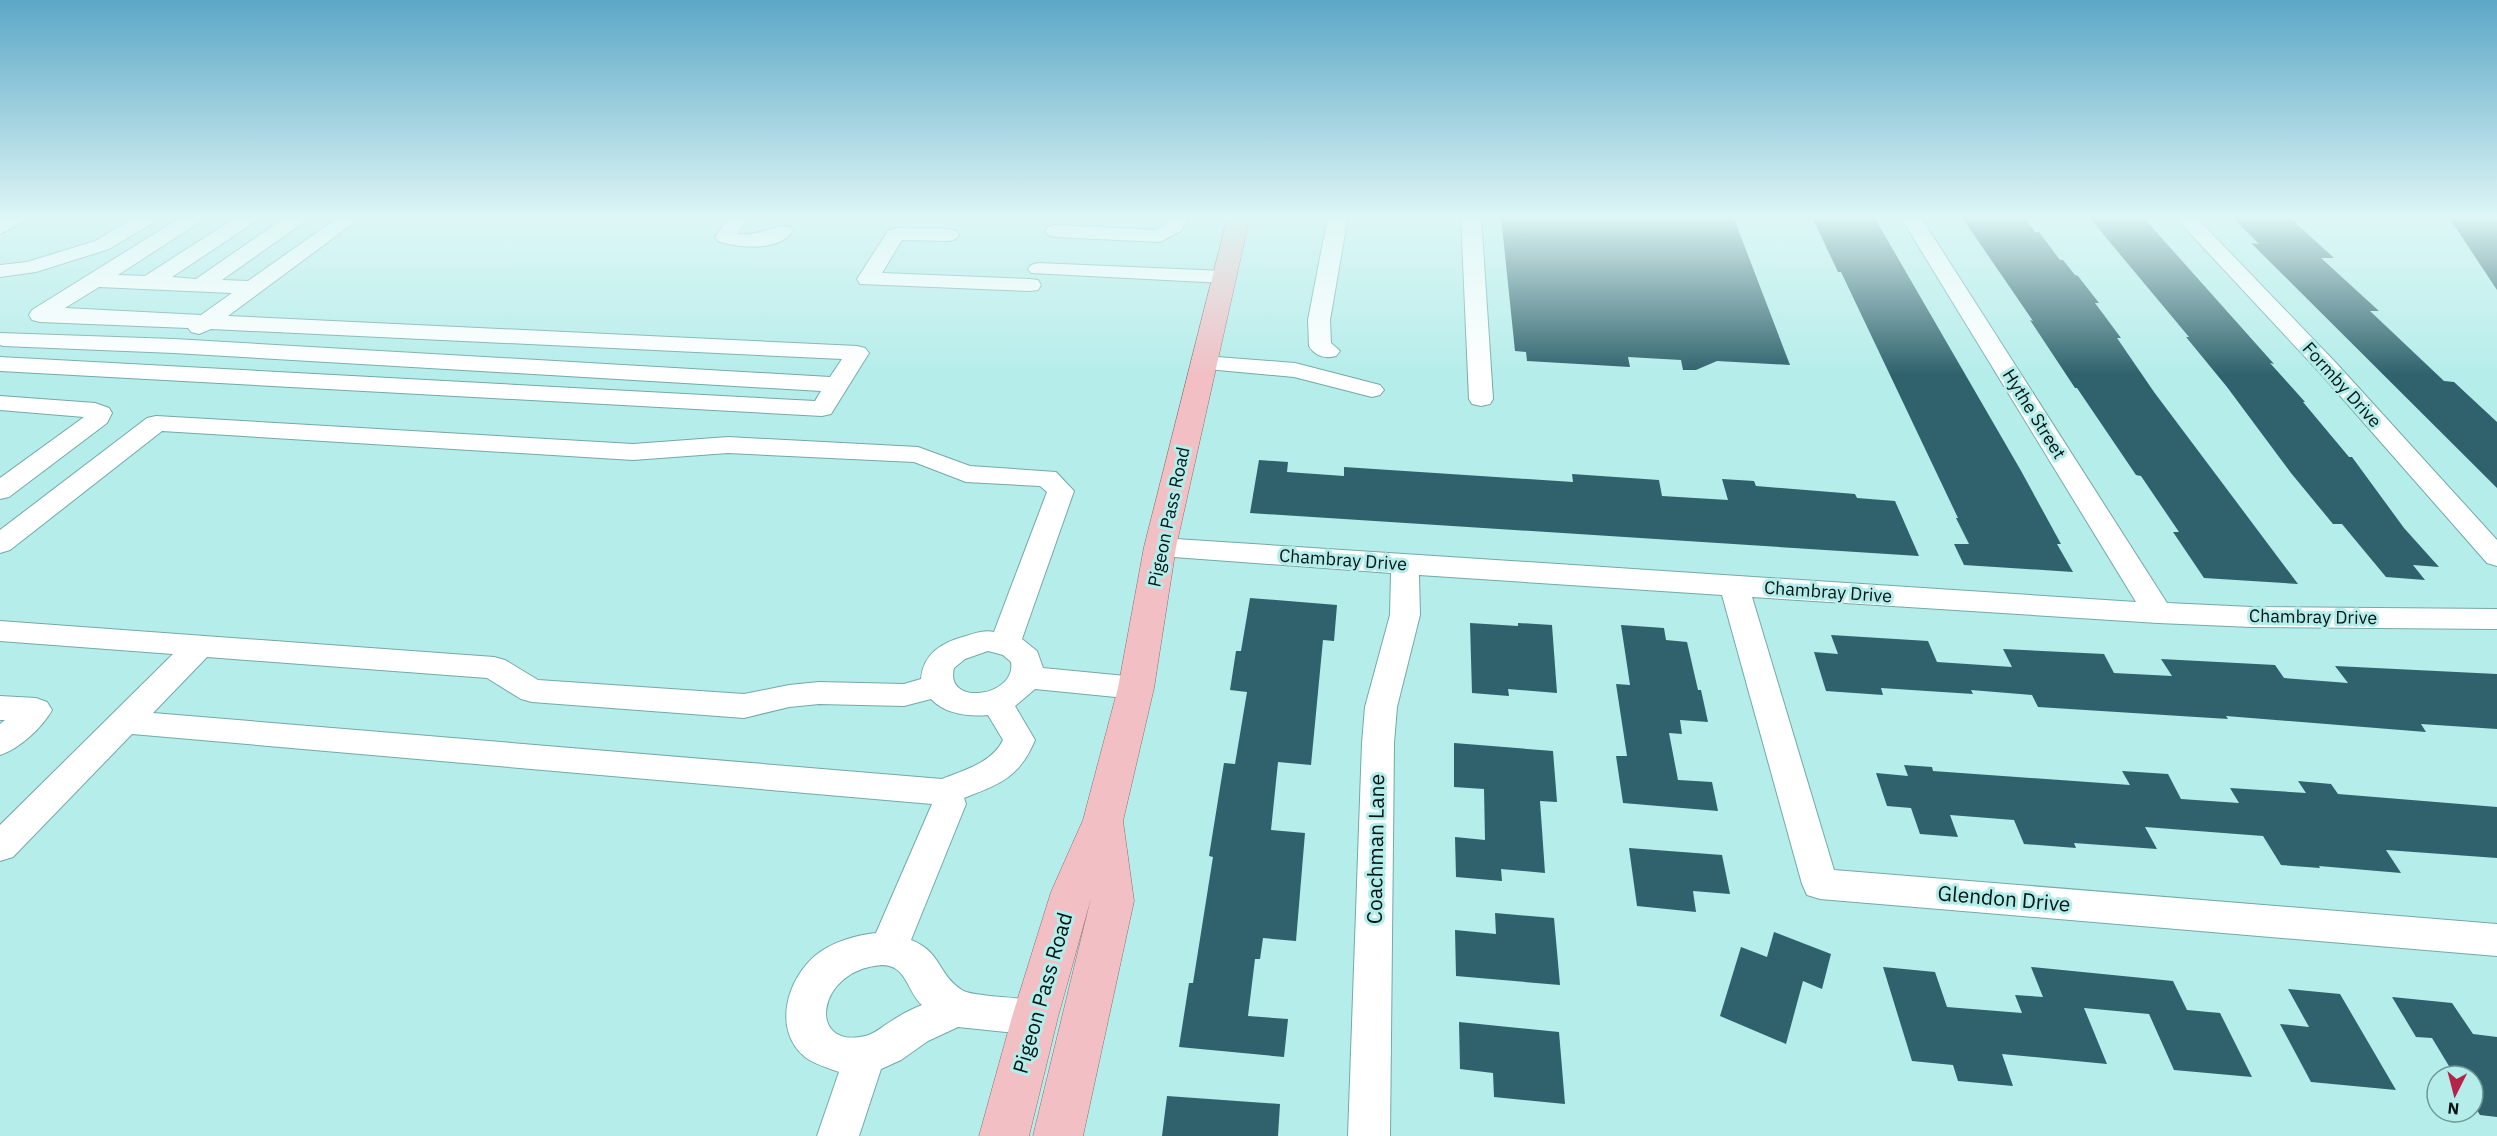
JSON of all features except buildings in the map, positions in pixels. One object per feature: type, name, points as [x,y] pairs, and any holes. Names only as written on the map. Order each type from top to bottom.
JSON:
[{"type":"main road","name":"Pigeon Pass Road","points":[[1004,1136],[1035,1017],[1072,892],[1103,820],[1136,688],[1160,547],[1226,269]]},
{"type":"main road","name":"Pigeon Pass Road","points":[[1058,1136],[1113,901],[1103,820]]},
{"type":"street","points":[[0,272],[22,269]]},
{"type":"street","points":[[2,340],[112,269]]},
{"type":"street","points":[[149,283],[170,269]]},
{"type":"street","points":[[200,286],[224,269]]},
{"type":"street","points":[[138,371],[279,269]]},
{"type":"street","points":[[874,269],[868,279],[1224,277]]},
{"type":"street","points":[[1328,269],[1319,320],[1320,346],[1328,351]]},
{"type":"street","points":[[1474,269],[1481,399]]},
{"type":"street","name":"Hythe Street","points":[[1943,269],[2158,613]]},
{"type":"street","name":"Formby Drive","points":[[2234,269],[2329,369],[2497,557]]},
{"type":"street","points":[[95,280],[253,288]]},
{"type":"street","points":[[0,364],[822,409],[857,353],[42,314]]},
{"type":"street","points":[[322,381],[381,331]]},
{"type":"street","points":[[2,340],[174,346],[837,385]]},
{"type":"street","points":[[568,395],[612,342]]},
{"type":"street","points":[[1204,363],[1295,370],[1372,390]]},
{"type":"street","points":[[0,403],[95,410],[100,414],[98,418],[0,491]]},
{"type":"street","points":[[0,544],[156,423],[633,452],[728,445],[918,455],[966,474],[1047,478],[1061,492],[1005,643]]},
{"type":"street","name":"Chambray Drive","points":[[1160,547],[2158,613],[2252,617],[2497,619]]},
{"type":"street","name":"Coachman Lane","points":[[1369,1136],[1378,743],[1381,706],[1405,615],[1405,565]]},
{"type":"street","name":"Glendon Drive","points":[[1734,586],[1820,884],[2497,940]]},
{"type":"street","points":[[0,631],[494,668],[532,691],[744,706],[789,696],[819,693],[904,695],[938,686]]},
{"type":"street","points":[[1035,677],[1029,671],[1027,659],[1019,649],[1005,643],[988,641],[970,644],[954,651],[942,662],[937,674],[938,686],[946,696],[960,704],[978,705],[997,702],[1013,694],[1035,677],[1136,688]]},
{"type":"street","points":[[0,847],[200,646]]},
{"type":"street","points":[[124,722],[944,792],[1002,768],[1014,754],[1019,740],[997,702]]},
{"type":"street","points":[[0,708],[36,710],[0,743]]},
{"type":"street","points":[[888,949],[950,804],[944,792]]},
{"type":"street","points":[[956,1009],[929,987],[923,969],[908,956],[888,949],[866,950],[842,958],[823,973],[809,992],[804,1013],[809,1033],[823,1047],[844,1055],[865,1055],[893,1045],[913,1029],[956,1009],[1035,1017]]},
{"type":"street","points":[[838,1136],[865,1055]]}]
